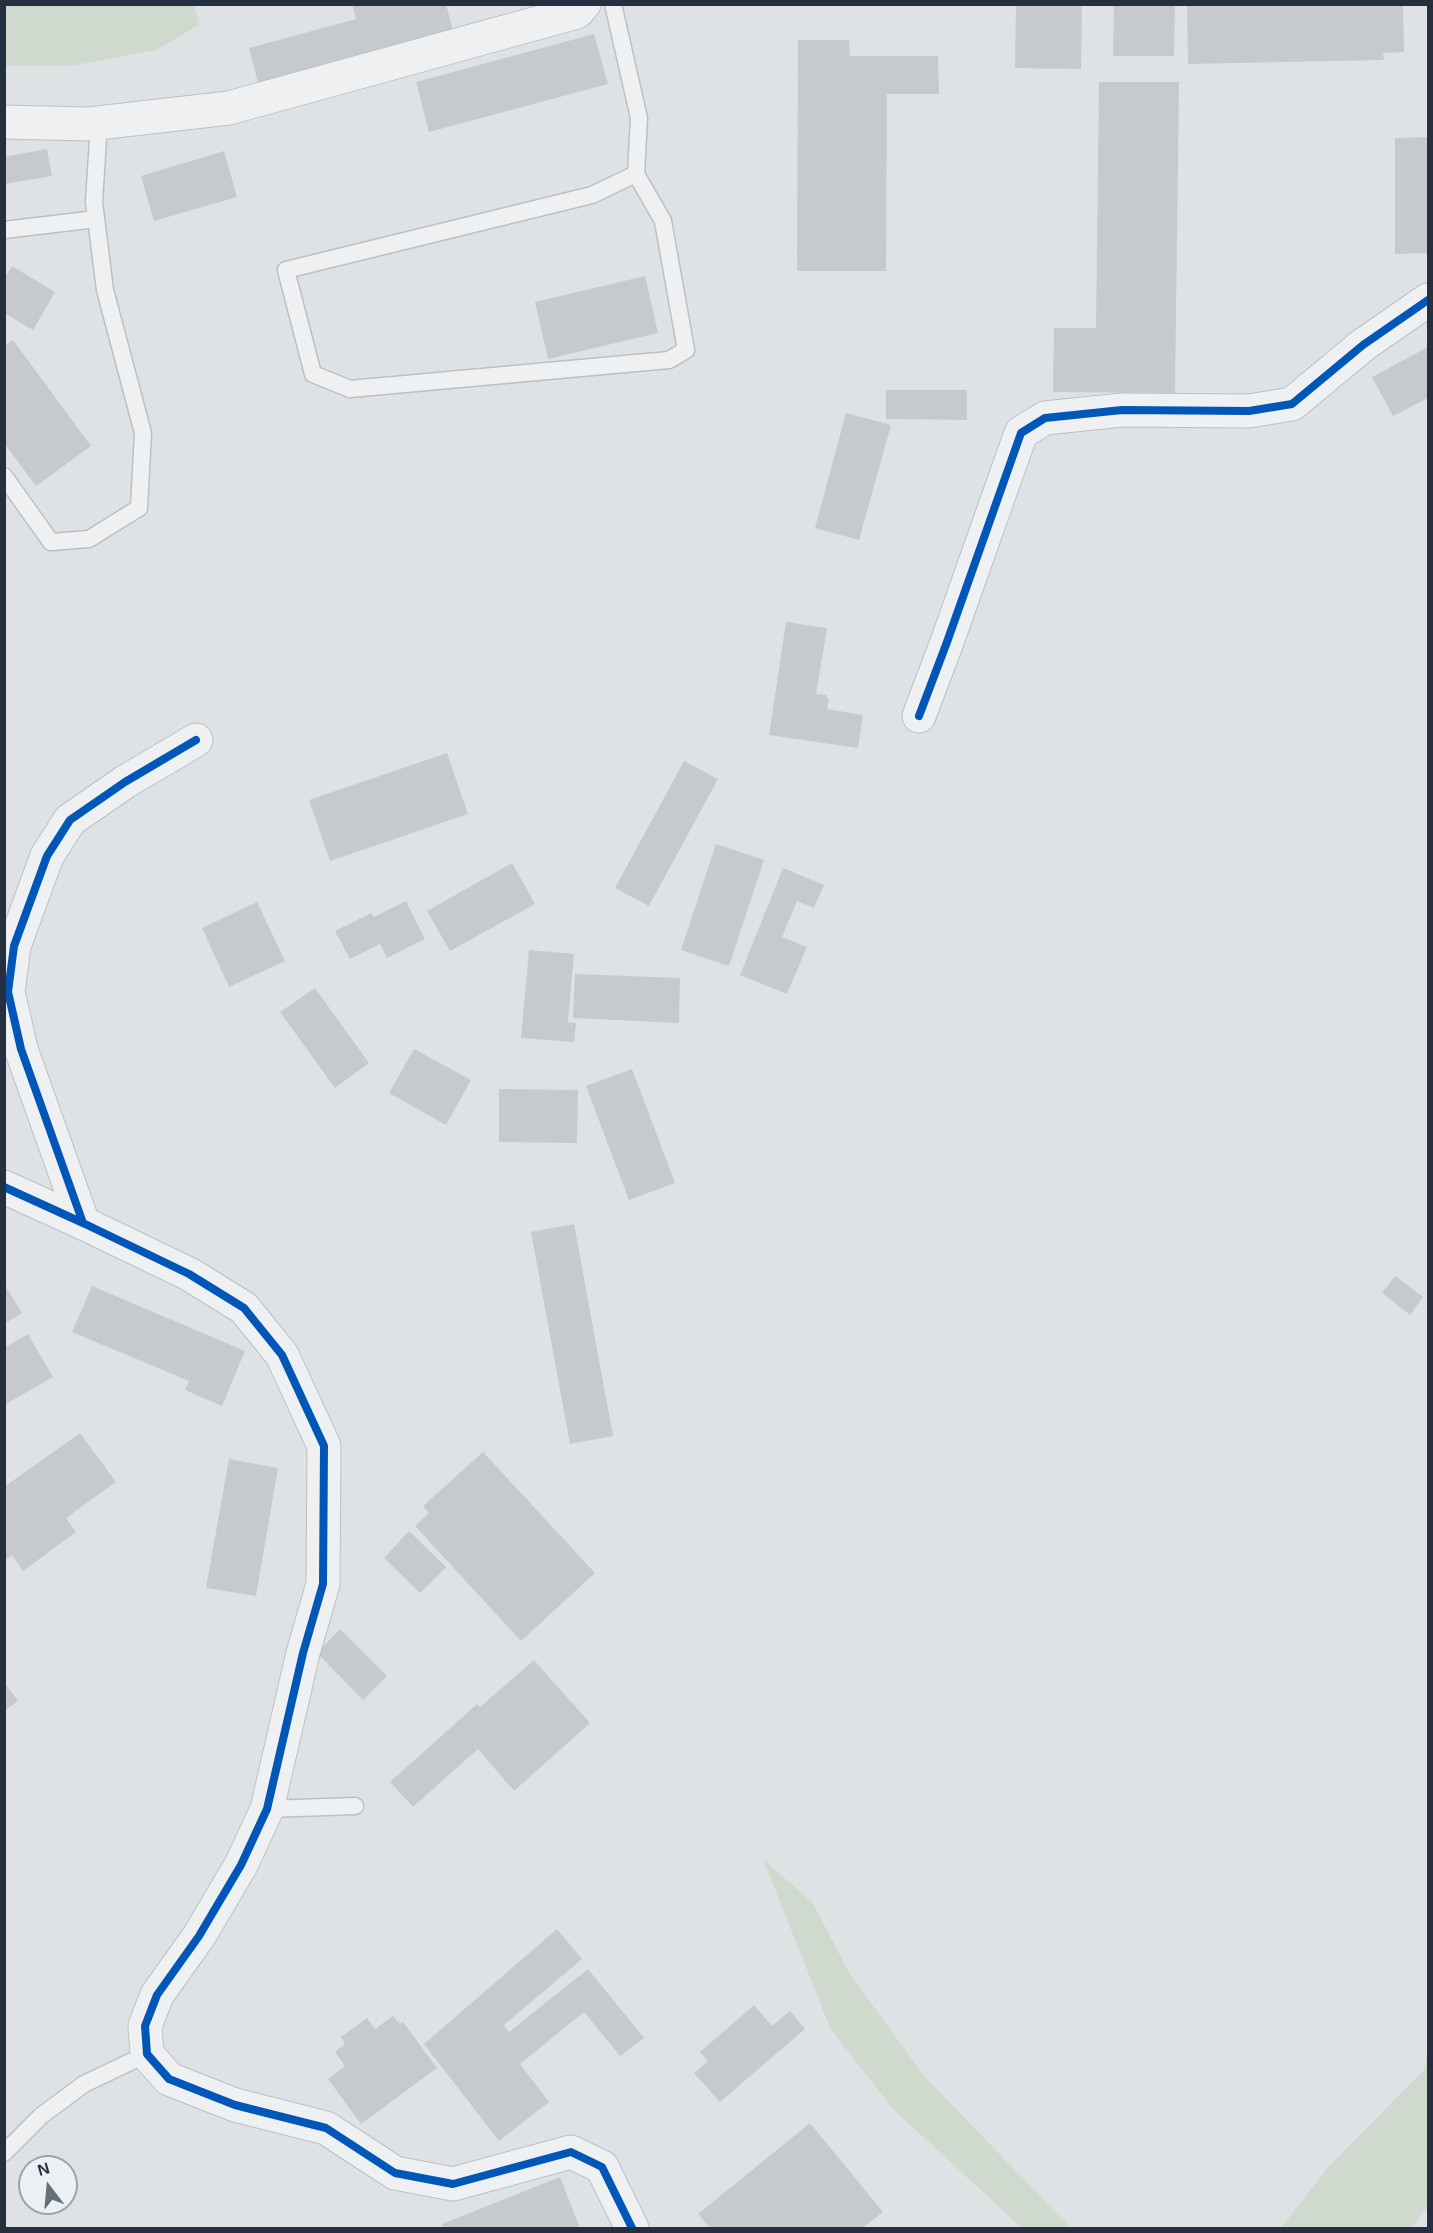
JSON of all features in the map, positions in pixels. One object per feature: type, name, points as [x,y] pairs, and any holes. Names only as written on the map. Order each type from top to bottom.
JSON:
[{"type":"street","points":[[4,122],[89,124],[229,108],[577,12],[584,4]]},
{"type":"street","points":[[918,716],[947,642],[1021,433],[1045,418],[1111,411],[1249,411],[1292,404],[1363,345],[1428,300]]},
{"type":"street","points":[[83,1223],[21,1049],[8,992],[14,946],[47,856],[70,820],[125,782],[196,740]]},
{"type":"street","points":[[4,1187],[189,1274],[244,1308],[282,1355],[324,1446],[323,1584],[303,1653],[267,1809],[241,1865],[199,1936],[157,1995],[145,2026],[147,2054],[169,2079],[235,2105],[326,2128],[395,2173],[453,2184],[571,2152],[602,2167],[632,2229]]},
{"type":"lane","points":[[613,4],[639,118],[636,174],[663,221],[686,350],[669,360],[350,389],[313,374],[286,270],[592,195],[636,174]]},
{"type":"lane","points":[[4,476],[51,542],[89,540],[139,508],[142,433],[105,290],[94,202],[99,123]]},
{"type":"lane","points":[[4,230],[96,219]]},
{"type":"lane","points":[[267,1809],[355,1806]]},
{"type":"lane","points":[[4,2153],[41,2116],[84,2084],[147,2054]]},
{"type":"shaded area","points":[[4,5],[194,5],[199,25],[156,50],[71,66],[5,66]]},
{"type":"shaded area","points":[[763,1859],[813,1903],[849,1973],[925,2077],[1071,2228],[1022,2228],[892,2108],[830,2028]]},
{"type":"shaded area","points":[[1428,2052],[1428,2206],[1411,2228],[1281,2228],[1329,2166],[1424,2070]]},
{"type":"building","points":[[352,4],[446,4],[453,31],[258,83],[249,48],[356,19]]},
{"type":"building","points":[[1016,4],[1082,4],[1081,69],[1015,68]]},
{"type":"building","points":[[1114,4],[1175,4],[1174,56],[1113,56]]},
{"type":"building","points":[[1187,4],[1403,4],[1404,52],[1383,53],[1384,60],[1188,64]]},
{"type":"building","points":[[594,34],[608,84],[429,132],[416,82]]},
{"type":"building","points":[[798,40],[849,40],[850,56],[938,56],[939,94],[887,94],[886,271],[797,271]]},
{"type":"building","points":[[1099,82],[1179,82],[1175,393],[1053,392],[1054,328],[1096,328]]},
{"type":"building","points":[[1428,137],[1428,253],[1395,254],[1395,138]]},
{"type":"building","points":[[47,149],[52,176],[4,184],[4,157]]},
{"type":"building","points":[[224,151],[237,197],[154,221],[141,176]]},
{"type":"building","points":[[12,266],[55,292],[33,330],[4,313],[4,279]]},
{"type":"building","points":[[645,276],[658,333],[548,359],[535,302]]},
{"type":"building","points":[[13,340],[91,446],[36,486],[4,443],[4,346]]},
{"type":"building","points":[[1428,347],[1428,398],[1393,416],[1372,377]]},
{"type":"building","points":[[886,390],[967,390],[967,420],[886,419]]},
{"type":"building","points":[[846,413],[891,425],[859,540],[815,528]]},
{"type":"building","points":[[786,622],[827,628],[816,694],[826,695],[829,700],[827,709],[863,715],[858,748],[769,735]]},
{"type":"building","points":[[447,753],[468,814],[330,861],[309,800]]},
{"type":"building","points":[[684,761],[718,779],[649,906],[615,888]]},
{"type":"building","points":[[716,844],[764,860],[729,966],[681,950]]},
{"type":"building","points":[[512,863],[535,904],[450,951],[427,911]]},
{"type":"building","points":[[783,868],[824,885],[814,908],[797,901],[782,937],[807,947],[787,994],[740,975]]},
{"type":"building","points":[[406,901],[425,939],[387,958],[380,944],[350,959],[335,931],[371,913],[374,917]]},
{"type":"building","points":[[257,902],[285,961],[229,987],[202,928]]},
{"type":"building","points":[[529,950],[574,954],[568,1022],[576,1023],[574,1042],[521,1038]]},
{"type":"building","points":[[575,974],[680,978],[679,1023],[573,1018]]},
{"type":"building","points":[[315,988],[369,1063],[335,1088],[280,1012]]},
{"type":"building","points":[[414,1049],[471,1080],[446,1125],[389,1093]]},
{"type":"building","points":[[632,1069],[675,1183],[629,1200],[586,1086]]},
{"type":"building","points":[[499,1089],[578,1090],[577,1143],[499,1142]]},
{"type":"building","points":[[574,1224],[613,1436],[570,1444],[531,1232]]},
{"type":"building","points":[[1395,1276],[1423,1297],[1410,1315],[1382,1293]]},
{"type":"building","points":[[4,1284],[22,1313],[4,1324]]},
{"type":"building","points":[[92,1286],[245,1351],[222,1406],[185,1390],[189,1381],[72,1332]]},
{"type":"building","points":[[28,1334],[53,1377],[4,1405],[4,1348]]},
{"type":"building","points":[[80,1433],[116,1482],[66,1518],[76,1532],[23,1571],[12,1555],[4,1561],[4,1487]]},
{"type":"building","points":[[483,1452],[595,1573],[521,1641],[415,1526],[429,1513],[423,1506]]},
{"type":"building","points":[[229,1459],[278,1468],[256,1596],[206,1588]]},
{"type":"building","points":[[409,1531],[446,1567],[420,1593],[384,1558]]},
{"type":"building","points":[[340,1629],[387,1676],[363,1700],[317,1653]]},
{"type":"building","points":[[534,1660],[590,1723],[514,1791],[478,1749],[413,1807],[390,1782],[477,1704],[480,1707]]},
{"type":"building","points":[[4,1682],[18,1701],[4,1711]]},
{"type":"building","points":[[557,1929],[582,1959],[504,2025],[509,2032],[588,1969],[644,2038],[620,2056],[584,2012],[520,2064],[549,2102],[499,2141],[424,2044]]},
{"type":"building","points":[[754,2005],[772,2026],[790,2011],[805,2029],[720,2102],[694,2073],[708,2061],[700,2052]]},
{"type":"building","points":[[393,2016],[400,2024],[403,2022],[437,2068],[361,2124],[328,2079],[345,2066],[335,2052],[345,2044],[341,2037],[367,2018],[375,2029]]},
{"type":"building","points":[[810,2123],[883,2212],[862,2228],[710,2228],[698,2214]]},
{"type":"building","points":[[560,2177],[580,2228],[444,2228],[442,2224]]},
{"type":"cycle path","points":[[919,716],[1021,433],[1045,418],[1122,410],[1249,411],[1292,404],[1363,345],[1428,300]]},
{"type":"cycle path","points":[[4,1187],[83,1223],[21,1049],[8,992],[14,946],[47,856],[70,820],[125,782],[196,740]]},
{"type":"cycle path","points":[[83,1223],[189,1274],[244,1308],[282,1355],[324,1446],[323,1584],[303,1653],[267,1809],[241,1865],[199,1936],[157,1995],[145,2026],[147,2054],[169,2079],[235,2105],[326,2128],[395,2173],[453,2184],[571,2152],[602,2167],[632,2228]]}]
